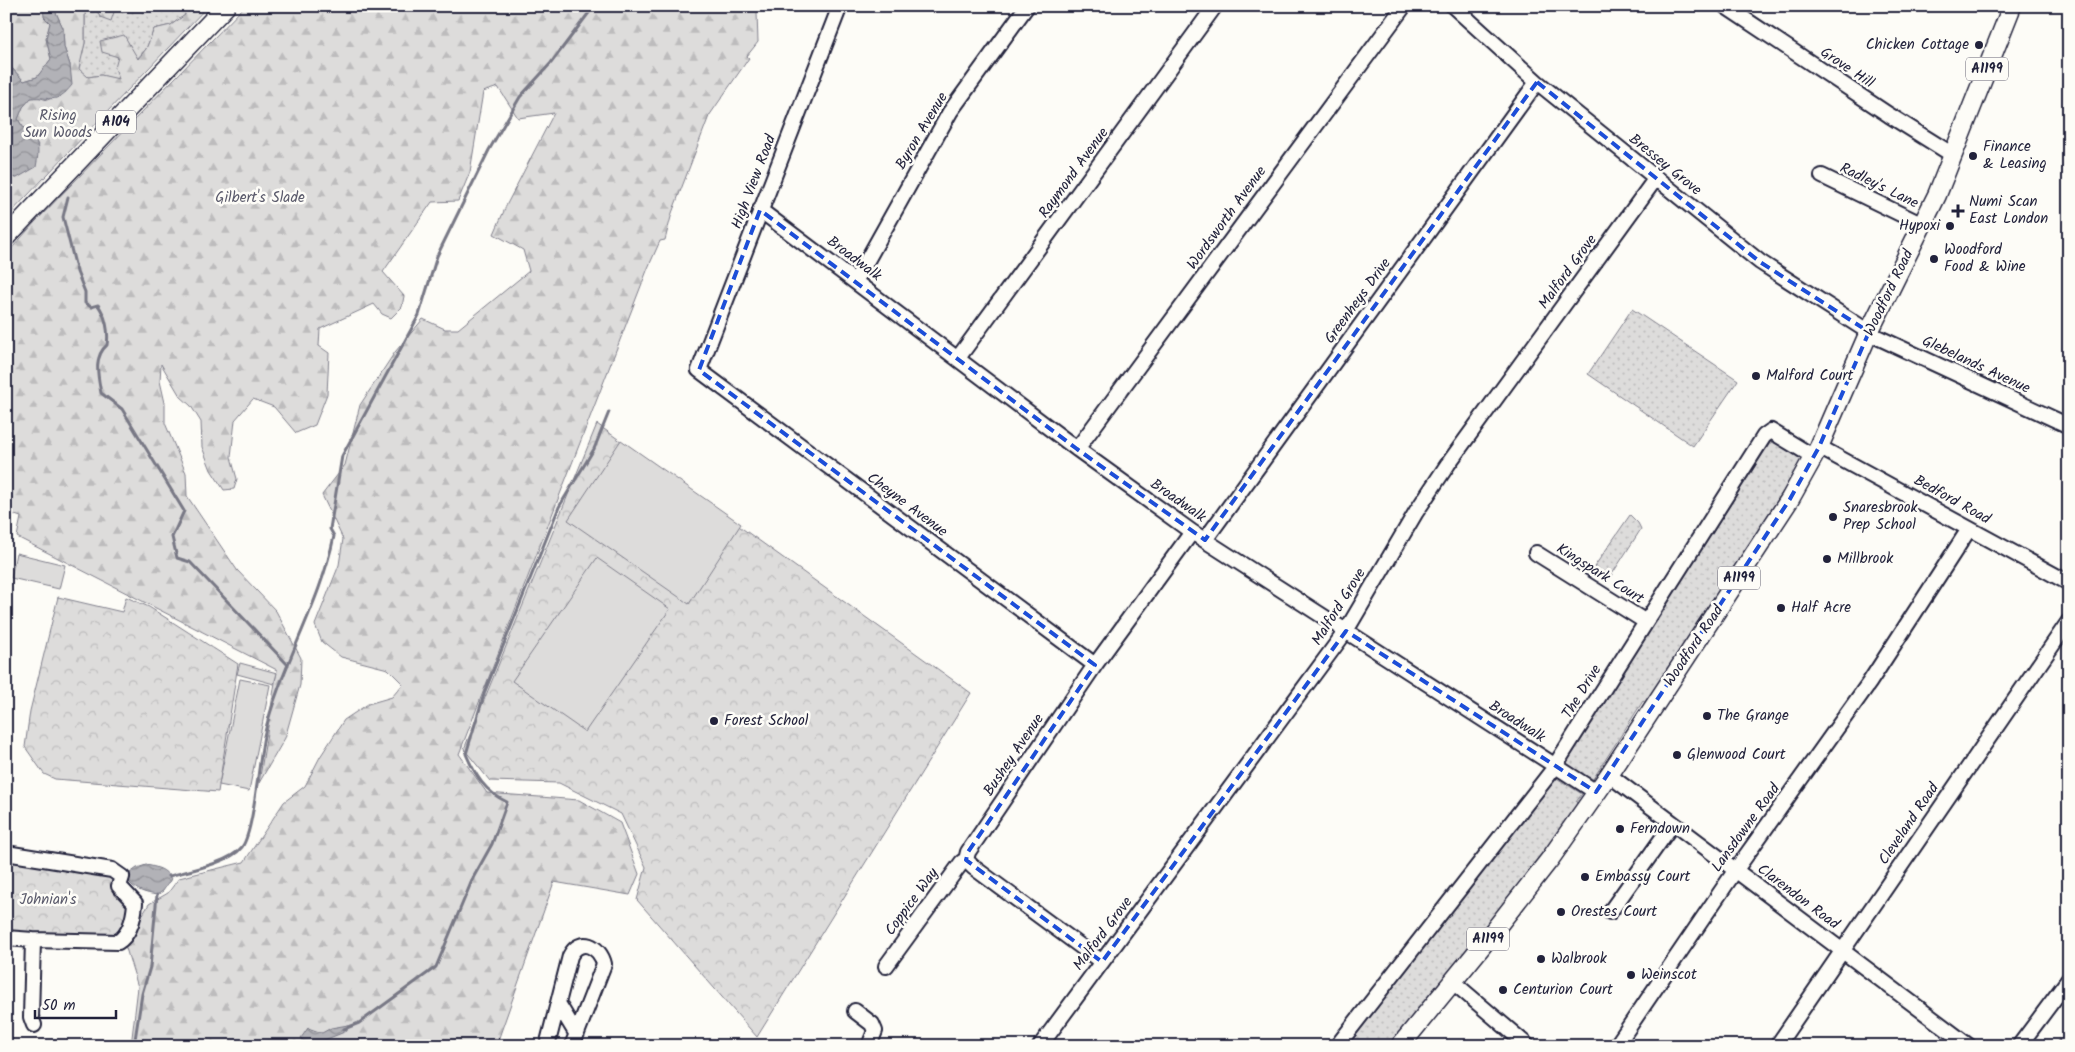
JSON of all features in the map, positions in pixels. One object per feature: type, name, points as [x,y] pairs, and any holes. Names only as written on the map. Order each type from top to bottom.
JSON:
[{"type":"main road","name":"A104","points":[[6,237],[226,6]]},
{"type":"main road","name":"A1199","points":[[1953,155],[2014,7]]},
{"type":"main road","name":"Woodford Road","points":[[1400,1046],[1454,982],[1550,859],[1762,544],[1816,452],[1869,332],[1923,225],[1953,155]]},
{"type":"street","name":"High View Road","points":[[699,370],[840,6]]},
{"type":"street","name":"Byron Avenue","points":[[856,280],[950,112],[1027,6]]},
{"type":"street","name":"Raymond Avenue","points":[[958,358],[1215,6]]},
{"type":"street","name":"Wordsworth Avenue","points":[[1077,449],[1404,6]]},
{"type":"street","name":"Bressey Grove","points":[[1453,6],[1537,82],[1760,262],[1869,332]]},
{"type":"street","name":"Grove Hill","points":[[1725,6],[1889,115],[1953,155]]},
{"type":"street","name":"Greenheys Drive","points":[[1205,540],[1537,82]]},
{"type":"street","name":"Radley's Lane","points":[[1822,176],[1923,225]]},
{"type":"street","name":"Malford Grove","points":[[1040,1046],[1346,631],[1416,512],[1448,464],[1656,178]]},
{"type":"street","name":"Broadwalk","points":[[760,210],[856,280],[1077,449],[1192,532],[1596,792]]},
{"type":"street","name":"Glebelands Avenue","points":[[1869,332],[2069,426]]},
{"type":"street","name":"Cheyne Avenue","points":[[699,370],[1095,665]]},
{"type":"street","name":"The Drive","points":[[1337,1046],[1555,766],[1768,433],[1771,431],[1816,452]]},
{"type":"street","name":"Bedford Road","points":[[1816,452],[1969,528],[2069,583]]},
{"type":"street","name":"Lansdowne Road","points":[[1616,1046],[1735,870],[1869,683],[1969,528]]},
{"type":"street","name":"Bushey Avenue","points":[[966,860],[968,852],[1095,665],[1192,532]]},
{"type":"street","name":"Kingspark Court","points":[[1536,553],[1646,622]]},
{"type":"street","name":"Cleveland Road","points":[[1777,1046],[2069,620]]},
{"type":"street","name":"Clarendon Road","points":[[1609,774],[1969,1046]]},
{"type":"street","points":[[1610,912],[1673,823]]},
{"type":"street","points":[[6,853],[112,870],[122,877],[119,886],[135,903],[134,914],[127,934],[118,942],[6,938]]},
{"type":"street","points":[[966,860],[1102,962]]},
{"type":"street","name":"Coppice Way","points":[[886,966],[962,862],[966,860]]},
{"type":"street","points":[[33,940],[31,1018],[34,1025]]},
{"type":"street","points":[[547,1046],[573,950],[581,945],[592,945],[602,954],[604,964],[574,1039]]},
{"type":"street","points":[[2019,1046],[2069,979]]},
{"type":"street","points":[[1454,982],[1528,1046]]},
{"type":"street","points":[[559,1005],[574,1039]]},
{"type":"street","points":[[856,1011],[872,1024],[875,1031],[869,1046]]},
{"type":"highlighted area","points":[[1537,82],[1760,262],[1869,332],[1819,447],[1790,499],[1596,792],[1346,631],[1102,962],[966,860],[968,852],[1095,665],[699,370],[760,210],[1077,449],[1205,540]]},
{"type":"green space","points":[[6,6],[43,6],[50,23],[46,39],[51,59],[37,77],[24,81],[6,62]]},
{"type":"green space","name":"Rising Sun Woods","points":[[53,6],[85,6],[85,43],[79,69],[88,77],[101,75],[119,79],[115,68],[118,57],[102,52],[100,41],[124,35],[138,59],[146,49],[154,29],[171,25],[185,15],[184,6],[208,6],[6,218],[6,176],[17,178],[38,145],[18,119],[23,107],[31,98],[38,97],[47,100],[66,92],[70,65],[64,47],[63,28]]},
{"type":"green space","points":[[85,6],[95,6],[100,17],[116,6],[184,6],[185,15],[171,25],[154,29],[146,49],[137,59],[123,36],[118,57],[119,80],[101,75],[88,77],[78,69],[85,43]]},
{"type":"green space","points":[[95,6],[116,6],[111,21],[100,17]]},
{"type":"green space","name":"Gilbert's Slade","points":[[245,6],[759,6],[757,13],[758,42],[709,116],[672,213],[665,240],[660,241],[648,268],[459,754],[487,793],[579,800],[620,823],[639,874],[630,895],[554,882],[496,1046],[131,1046],[138,987],[125,945],[149,904],[168,893],[179,878],[244,862],[284,802],[305,786],[320,757],[344,720],[368,704],[392,697],[403,684],[388,669],[341,657],[322,642],[315,625],[339,565],[343,539],[322,495],[345,465],[360,405],[395,352],[423,319],[445,329],[458,329],[529,271],[523,250],[494,234],[507,204],[554,113],[518,118],[498,87],[483,92],[470,172],[458,201],[432,202],[383,272],[404,296],[402,307],[391,318],[382,314],[374,304],[320,329],[319,346],[329,353],[327,394],[315,425],[296,433],[274,407],[253,399],[235,420],[231,457],[237,479],[234,489],[224,490],[211,470],[202,447],[201,422],[191,406],[180,396],[161,364],[160,381],[165,403],[165,423],[186,473],[187,496],[237,570],[276,611],[301,658],[300,685],[285,738],[259,783],[277,670],[17,537],[21,517],[6,512],[6,255],[35,222]]},
{"type":"green space","points":[[1632,309],[1738,380],[1693,446],[1588,374]]},
{"type":"green space","name":"Forest School","points":[[597,424],[971,693],[757,1037],[637,900],[646,867],[621,814],[559,783],[490,781],[464,749]]},
{"type":"green space","points":[[621,440],[741,524],[689,604],[568,520]]},
{"type":"green space","points":[[1776,441],[1801,457],[1802,462],[1646,703],[1643,701],[1593,779],[1589,777],[1587,779],[1568,767],[1567,759],[1770,443]]},
{"type":"green space","points":[[1630,515],[1641,529],[1609,579],[1592,570]]},
{"type":"green space","points":[[16,553],[65,565],[59,589],[11,578]]},
{"type":"green space","points":[[597,558],[670,609],[585,732],[512,681]]},
{"type":"green space","points":[[58,597],[122,612],[126,597],[149,607],[238,664],[218,792],[55,779],[44,774],[25,747],[30,711]]},
{"type":"green space","points":[[240,663],[277,673],[274,684],[237,674]]},
{"type":"green space","points":[[240,679],[270,685],[249,791],[219,785]]},
{"type":"green space","points":[[1555,777],[1582,794],[1576,802],[1578,804],[1487,927],[1391,1046],[1345,1046]]},
{"type":"green space","name":"Johnian's","points":[[6,853],[112,870],[135,903],[123,939],[6,938]]},
{"type":"water","points":[[43,6],[53,6],[63,28],[64,47],[70,65],[72,85],[57,98],[31,98],[23,107],[18,119],[37,143],[38,156],[36,167],[17,178],[6,176],[6,62],[24,81],[37,77],[51,59],[46,38],[50,23],[44,17]]},
{"type":"water","points":[[146,865],[164,871],[171,879],[163,891],[157,895],[135,888],[129,882],[130,873]]},
{"type":"water","points":[[348,1025],[347,1031],[312,1045],[306,1044],[301,1038],[308,1028],[322,1033],[331,1028]]},
{"type":"waterway","points":[[169,876],[208,866],[228,858],[242,847],[246,839],[253,811],[264,736],[271,710],[328,562],[334,536],[330,529],[342,456],[419,315],[437,256],[489,150],[520,97],[551,63],[591,10]]},
{"type":"waterway","points":[[68,197],[63,217],[77,272],[85,292],[85,303],[91,307],[98,305],[105,319],[107,330],[107,345],[98,361],[101,393],[122,409],[184,511],[172,537],[177,558],[190,562],[288,665]]},
{"type":"waterway","points":[[344,1029],[359,1023],[436,967],[473,878],[492,844],[507,802],[487,788],[473,769],[466,754],[485,691],[559,507],[594,449],[609,412]]},
{"type":"waterway","points":[[134,1046],[142,994],[150,967],[157,895]]},
{"type":"waterway","points":[[301,1046],[308,1043]]},
{"type":"railway","points":[[2055,1046],[2069,1029]]},
{"type":"place","name":"Chicken Cottage","points":[[1979,45]]},
{"type":"place","name":"Finance & Leasing","points":[[1973,156]]},
{"type":"place","name":"Numi Scan East London","points":[[1958,211]]},
{"type":"place","name":"Hypoxi","points":[[1950,226]]},
{"type":"place","name":"Woodford Food & Wine","points":[[1934,259]]},
{"type":"place","name":"Malford Court","points":[[1756,376]]},
{"type":"place","name":"Snaresbrook Prep School","points":[[1833,517]]},
{"type":"place","name":"Millbrook","points":[[1827,559]]},
{"type":"place","name":"Half Acre","points":[[1781,608]]},
{"type":"place","name":"The Grange","points":[[1707,716]]},
{"type":"place","name":"Forest School","points":[[714,721]]},
{"type":"place","name":"Glenwood Court","points":[[1677,755]]},
{"type":"place","name":"Ferndown","points":[[1620,829]]},
{"type":"place","name":"Embassy Court","points":[[1585,877]]},
{"type":"place","name":"Orestes Court","points":[[1561,912]]},
{"type":"place","name":"Walbrook","points":[[1541,959]]},
{"type":"place","name":"Weinscot","points":[[1631,975]]},
{"type":"place","name":"Centurion Court","points":[[1503,990]]}]
